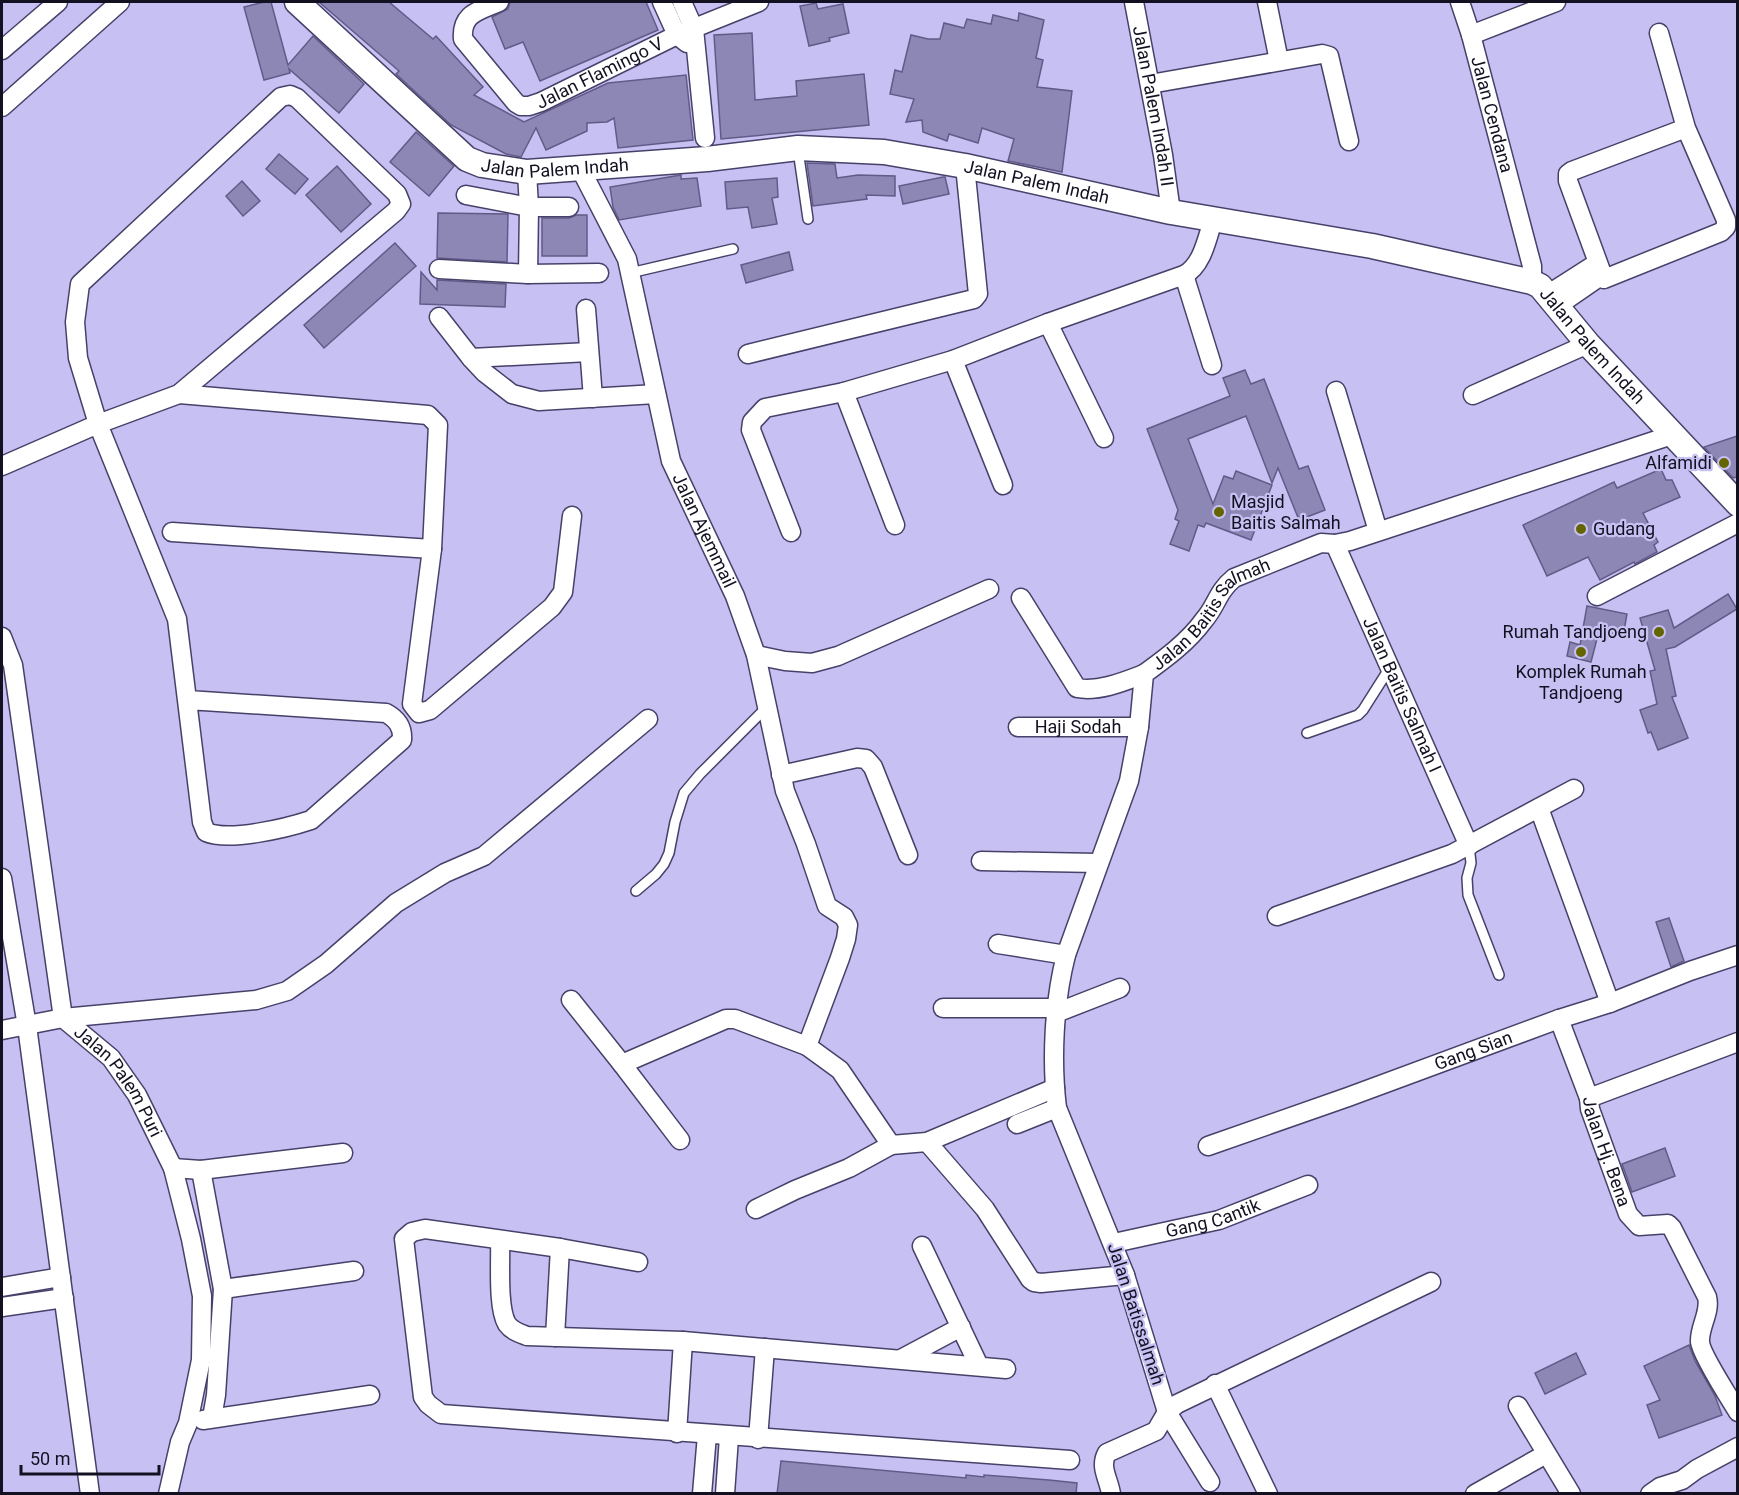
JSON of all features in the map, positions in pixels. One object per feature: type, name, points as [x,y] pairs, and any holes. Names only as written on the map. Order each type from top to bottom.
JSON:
[{"type":"street","points":[[2,50],[58,2]]},
{"type":"street","points":[[2,106],[120,2]]},
{"type":"street","name":"Jalan Palem Indah","points":[[297,2],[467,159],[482,165],[527,172],[581,170],[707,159],[798,148],[884,152],[965,166],[1171,212],[1372,246],[1545,294],[1588,344],[1737,504]]},
{"type":"street","name":"Jalan Flamingo V","points":[[499,2],[469,16],[462,27],[463,39],[516,104],[521,106],[541,102],[686,32],[759,2]]},
{"type":"street","points":[[662,2],[686,32],[695,50],[705,138]]},
{"type":"street","points":[[682,2],[686,32]]},
{"type":"street","name":"Jalan Palem Indah II","points":[[1134,2],[1171,212]]},
{"type":"street","points":[[1267,2],[1279,61]]},
{"type":"street","points":[[1460,2],[1471,35]]},
{"type":"street","name":"Jalan Cendana","points":[[1545,294],[1532,266],[1471,35],[1556,2]]},
{"type":"street","points":[[1659,33],[1686,128],[1726,220],[1726,227],[1721,232],[1606,279],[1599,269],[1568,181],[1568,174],[1686,128]]},
{"type":"street","points":[[1150,84],[1322,54],[1329,56],[1349,141]]},
{"type":"street","points":[[2,466],[98,424],[179,394],[396,211],[401,204],[397,194],[297,98],[290,95],[281,97],[80,284],[75,322],[78,358],[98,424],[177,619],[202,822],[206,832],[216,837],[230,837],[297,825],[311,820],[402,740],[402,731],[395,717],[386,713],[188,700]]},
{"type":"street","points":[[748,354],[974,299],[978,294],[965,166]]},
{"type":"street","name":"Jalan Ajemmail","points":[[581,170],[627,259],[671,461],[735,596],[756,655],[784,791],[806,844],[827,906],[844,917],[848,925],[840,958],[807,1046]]},
{"type":"street","points":[[527,172],[528,274]]},
{"type":"street","points":[[466,195],[529,207],[568,207]]},
{"type":"street","points":[[791,532],[751,430],[752,422],[765,408],[844,392],[953,360],[1184,275],[1192,271],[1197,263],[1213,220]]},
{"type":"street","points":[[438,269],[528,274],[599,273]]},
{"type":"street","points":[[1545,294],[1599,269]]},
{"type":"street","points":[[1184,275],[1212,365]]},
{"type":"street","points":[[586,309],[592,398]]},
{"type":"street","points":[[439,317],[485,373],[512,394],[539,401],[656,394]]},
{"type":"street","points":[[1048,324],[1104,438]]},
{"type":"street","points":[[1473,395],[1588,344]]},
{"type":"street","points":[[471,358],[589,352]]},
{"type":"street","points":[[953,360],[1003,485]]},
{"type":"street","points":[[1336,391],[1378,531]]},
{"type":"street","points":[[844,392],[895,525]]},
{"type":"street","points":[[179,394],[428,415],[438,426],[432,549],[412,704],[418,713],[430,710],[552,608],[563,592],[572,516]]},
{"type":"street","name":"Jalan Baitis Salmah","points":[[1057,1108],[1055,1088],[1060,979],[1098,863],[1129,781],[1139,727],[1144,674],[1175,652],[1205,620],[1223,587],[1234,578],[1321,543],[1335,544],[1378,531],[1672,435]]},
{"type":"street","points":[[1597,596],[1737,523]]},
{"type":"street","points":[[172,532],[432,549]]},
{"type":"street","name":"Jalan Baitis Salmah I","points":[[1335,544],[1468,846]]},
{"type":"street","points":[[756,655],[785,661],[813,663],[838,656],[989,589]]},
{"type":"street","points":[[1020,598],[1077,688],[1089,690],[1127,681],[1144,674]]},
{"type":"street","name":"Jalan Palem Puri","points":[[2,637],[13,665],[63,1018],[111,1058],[137,1095],[173,1168],[191,1239],[202,1296],[201,1360],[188,1423],[180,1443],[168,1494]]},
{"type":"street","points":[[2,1030],[63,1018],[236,1003],[286,991],[326,964],[396,903],[445,873],[484,856],[648,719]]},
{"type":"street","name":"Haji Sodah","points":[[1018,727],[1139,727]]},
{"type":"street","points":[[781,775],[857,758],[866,759],[873,767],[908,855]]},
{"type":"street","points":[[1277,916],[1468,846],[1574,789]]},
{"type":"street","points":[[1539,808],[1610,1004]]},
{"type":"street","points":[[981,861],[1098,863]]},
{"type":"street","points":[[2,878],[27,1026],[90,1494]]},
{"type":"street","points":[[998,944],[1066,955]]},
{"type":"street","name":"Gang Sian","points":[[1208,1146],[1558,1019],[1610,1004],[1690,971],[1737,955]]},
{"type":"street","points":[[943,1008],[1057,1011],[1120,988]]},
{"type":"street","points":[[571,1000],[680,1140]]},
{"type":"street","points":[[622,1064],[726,1019],[735,1019],[807,1046],[840,1070],[891,1145]]},
{"type":"street","name":"Jalan Hj. Bena","points":[[1558,1019],[1589,1098],[1590,1109],[1628,1214],[1639,1226],[1668,1224],[1672,1228],[1707,1297],[1708,1303],[1700,1330],[1701,1347],[1737,1412]]},
{"type":"street","points":[[1589,1098],[1737,1042]]},
{"type":"street","points":[[756,1209],[849,1168],[891,1145],[927,1142],[1055,1088]]},
{"type":"street","points":[[1017,1124],[1057,1108]]},
{"type":"street","name":"Jalan Batissalmah","points":[[1057,1108],[1114,1243],[1167,1412],[1210,1482]]},
{"type":"street","points":[[927,1142],[985,1209],[1034,1282],[1125,1275]]},
{"type":"street","points":[[173,1168],[201,1170],[343,1153]]},
{"type":"street","points":[[201,1170],[223,1289],[216,1395],[212,1418]]},
{"type":"street","name":"Gang Cantik","points":[[1114,1243],[1219,1220],[1308,1185]]},
{"type":"street","points":[[638,1262],[560,1248],[425,1229],[412,1232],[404,1239],[423,1397],[441,1414],[729,1437],[1071,1460]]},
{"type":"street","points":[[500,1240],[502,1310],[508,1324],[515,1331],[527,1336],[683,1341],[1006,1369]]},
{"type":"street","points":[[922,1246],[979,1366]]},
{"type":"street","points":[[555,1337],[560,1248]]},
{"type":"street","points":[[223,1289],[354,1271]]},
{"type":"street","points":[[2,1287],[61,1277]]},
{"type":"street","points":[[1111,1494],[1103,1467],[1103,1460],[1107,1453],[1156,1431],[1167,1412],[1178,1404],[1215,1384],[1431,1282]]},
{"type":"street","points":[[2,1307],[64,1298]]},
{"type":"street","points":[[901,1359],[961,1327]]},
{"type":"street","points":[[677,1433],[683,1341]]},
{"type":"street","points":[[758,1439],[765,1348]]},
{"type":"street","points":[[1215,1384],[1268,1494]]},
{"type":"street","points":[[188,1423],[370,1395]]},
{"type":"street","points":[[1518,1406],[1571,1494]]},
{"type":"street","points":[[702,1494],[707,1435]]},
{"type":"street","points":[[725,1494],[729,1437]]},
{"type":"street","points":[[1650,1494],[1660,1487],[1682,1480],[1737,1447]]},
{"type":"street","points":[[1475,1494],[1546,1454]]},
{"type":"lane","points":[[798,148],[808,219]]},
{"type":"lane","points":[[630,273],[733,249]]},
{"type":"lane","points":[[1307,732],[1358,715],[1389,669]]},
{"type":"lane","points":[[636,891],[664,864],[669,853],[684,793],[699,774],[768,706]]},
{"type":"lane","points":[[1468,846],[1471,863],[1467,878],[1468,895],[1499,975]]},
{"type":"building","points":[[271,2],[288,65],[313,36],[364,84],[339,113],[289,69],[290,73],[264,80],[244,7]]},
{"type":"building","points":[[319,2],[389,2],[433,39],[436,36],[483,87],[474,95],[524,122],[608,83],[686,75],[693,140],[618,148],[614,118],[607,122],[587,123],[587,131],[546,150],[536,128],[521,157],[506,154],[451,125],[396,74],[399,71]]},
{"type":"building","points":[[510,2],[646,2],[658,30],[540,81],[523,42],[505,49],[492,17],[508,9]]},
{"type":"building","points":[[816,3],[818,9],[843,4],[849,33],[809,46],[800,6]]},
{"type":"building","points":[[1019,13],[1044,20],[1036,58],[1043,60],[1037,87],[1072,91],[1062,172],[1008,161],[1014,139],[982,128],[978,143],[949,134],[947,141],[923,132],[922,120],[906,122],[914,99],[890,94],[895,70],[902,72],[911,35],[940,39],[944,23],[964,28],[967,19],[991,24],[993,15],[1018,21]]},
{"type":"building","points":[[752,33],[755,100],[797,96],[796,81],[864,74],[869,125],[721,139],[714,35]]},
{"type":"building","points":[[416,132],[454,166],[429,196],[390,162]]},
{"type":"building","points":[[279,154],[308,179],[295,194],[266,169]]},
{"type":"building","points":[[807,163],[835,164],[837,178],[858,175],[895,176],[895,196],[866,195],[867,199],[813,206]]},
{"type":"building","points":[[337,166],[371,204],[341,232],[306,195]]},
{"type":"building","points":[[681,175],[681,179],[697,178],[701,206],[619,220],[613,207],[610,187]]},
{"type":"building","points":[[945,177],[949,194],[903,204],[899,186]]},
{"type":"building","points":[[777,178],[778,197],[772,198],[777,224],[752,228],[748,207],[727,209],[725,182]]},
{"type":"building","points":[[242,181],[260,201],[243,216],[226,196]]},
{"type":"building","points":[[438,213],[508,214],[507,262],[437,258]]},
{"type":"building","points":[[576,215],[587,215],[587,256],[542,256],[542,218],[569,218]]},
{"type":"building","points":[[395,243],[416,266],[324,348],[304,325]]},
{"type":"building","points":[[789,252],[793,270],[746,283],[741,265]]},
{"type":"building","points":[[421,272],[437,290],[437,280],[506,284],[505,307],[420,304]]},
{"type":"building","points":[[1245,370],[1251,384],[1264,379],[1299,469],[1308,466],[1325,510],[1299,520],[1278,468],[1272,483],[1246,416],[1188,439],[1213,504],[1224,476],[1233,479],[1236,471],[1272,485],[1251,540],[1206,523],[1204,527],[1198,525],[1189,551],[1170,544],[1179,521],[1175,519],[1178,510],[1147,429],[1230,396],[1223,378]]},
{"type":"building","name":"Alfamidi","points":[[1737,436],[1737,477],[1733,478],[1704,447]]},
{"type":"building","name":"Gudang","points":[[1661,469],[1666,480],[1672,480],[1680,497],[1643,513],[1658,542],[1654,545],[1657,552],[1600,580],[1588,557],[1547,576],[1523,525],[1614,482],[1617,488]]},
{"type":"building","points":[[1728,594],[1737,609],[1675,647],[1666,649],[1676,696],[1672,697],[1688,738],[1658,750],[1651,732],[1648,733],[1640,710],[1657,704],[1650,671],[1655,670],[1640,618],[1668,610],[1674,628]]},
{"type":"building","points":[[1587,606],[1627,614],[1623,636],[1599,631],[1591,662],[1567,656],[1570,642],[1580,645]]},
{"type":"building","points":[[1669,918],[1684,961],[1671,967],[1656,922]]},
{"type":"building","points":[[1665,1148],[1675,1176],[1632,1192],[1622,1164]]},
{"type":"building","points":[[1689,1345],[1722,1415],[1659,1438],[1647,1405],[1660,1400],[1644,1366]]},
{"type":"building","points":[[1576,1353],[1586,1374],[1545,1394],[1535,1373]]},
{"type":"building","points":[[781,1461],[966,1478],[966,1475],[984,1477],[984,1475],[1077,1483],[1076,1494],[777,1494]]},
{"type":"place","name":"Alfamidi","points":[[1724,463]]},
{"type":"place","name":"Masjid Baitis Salmah","points":[[1219,512]]},
{"type":"place","name":"Gudang","points":[[1581,529]]},
{"type":"place","name":"Rumah Tandjoeng","points":[[1659,632]]},
{"type":"place","name":"Komplek Rumah Tandjoeng","points":[[1581,652]]}]
